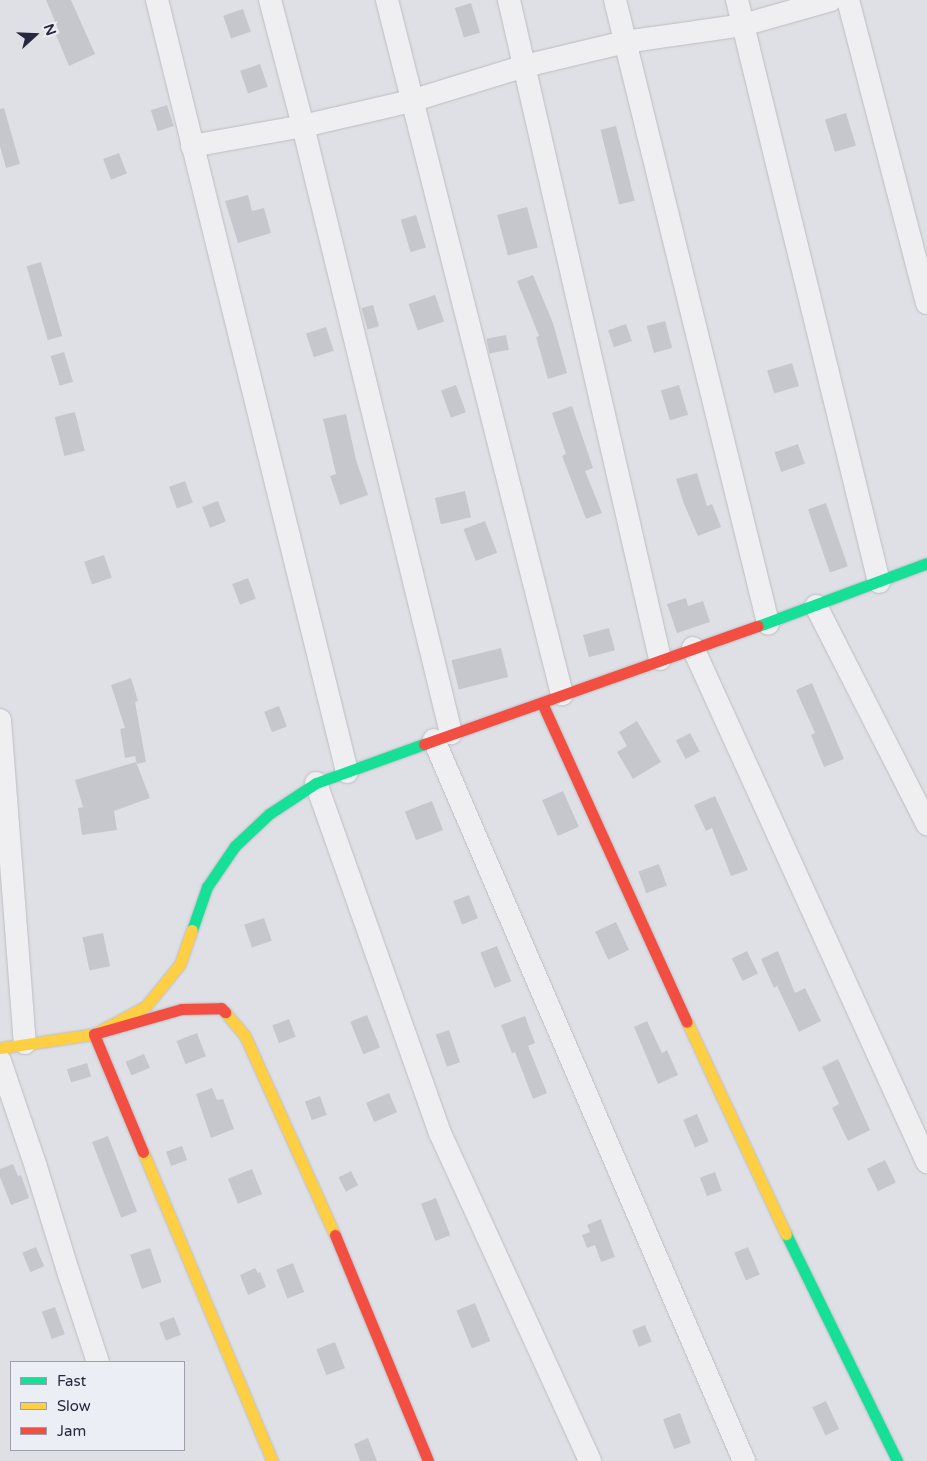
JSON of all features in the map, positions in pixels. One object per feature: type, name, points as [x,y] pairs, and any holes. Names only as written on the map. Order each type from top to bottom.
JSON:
[{"type":"street","points":[[157,0],[347,772]]},
{"type":"street","points":[[270,0],[304,126],[442,737],[744,1461]]},
{"type":"street","points":[[387,0],[552,698],[751,1164],[898,1461]]},
{"type":"street","points":[[509,0],[660,659]]},
{"type":"street","points":[[615,0],[768,623]]},
{"type":"street","points":[[737,0],[880,582]]},
{"type":"street","points":[[192,146],[304,126],[411,101],[525,66],[625,42],[743,25],[831,0]]},
{"type":"street","points":[[848,0],[927,303]]},
{"type":"street","points":[[94,1034],[146,1006],[180,964],[207,887],[235,846],[269,814],[316,783],[660,659],[816,606],[927,564]]},
{"type":"street","points":[[816,606],[927,824]]},
{"type":"street","points":[[693,648],[927,1162]]},
{"type":"street","points":[[0,720],[25,1043]]},
{"type":"street","points":[[316,783],[440,1133],[590,1461]]},
{"type":"street","points":[[0,1048],[94,1034],[182,1009],[221,1008],[245,1036],[342,1250],[428,1461]]},
{"type":"street","points":[[94,1034],[272,1461]]},
{"type":"street","points":[[0,1061],[98,1361]]},
{"type":"building","points":[[46,0],[71,0],[95,54],[69,66],[56,35],[60,33]]},
{"type":"building","points":[[471,3],[480,33],[464,38],[455,8]]},
{"type":"building","points":[[243,9],[251,32],[231,39],[223,16]]},
{"type":"building","points":[[260,64],[268,87],[248,94],[240,71]]},
{"type":"building","points":[[167,105],[174,126],[158,131],[151,110]]},
{"type":"building","points":[[4,108],[20,164],[6,168],[0,146],[0,109]]},
{"type":"building","points":[[846,113],[856,146],[835,152],[825,119]]},
{"type":"building","points":[[616,126],[635,201],[619,205],[600,130]]},
{"type":"building","points":[[119,153],[127,174],[111,180],[103,159]]},
{"type":"building","points":[[248,195],[252,211],[264,208],[271,233],[238,243],[225,201]]},
{"type":"building","points":[[527,207],[538,248],[508,256],[497,215]]},
{"type":"building","points":[[416,215],[426,248],[411,252],[401,220]]},
{"type":"building","points":[[41,262],[62,336],[48,340],[27,266]]},
{"type":"building","points":[[533,275],[553,323],[567,373],[548,379],[536,337],[539,336],[517,281]]},
{"type":"building","points":[[435,295],[444,321],[418,331],[409,304]]},
{"type":"building","points":[[373,305],[379,326],[368,329],[361,308]]},
{"type":"building","points":[[665,321],[672,348],[654,353],[647,326]]},
{"type":"building","points":[[626,324],[632,341],[614,347],[608,330]]},
{"type":"building","points":[[326,327],[334,351],[314,357],[306,333]]},
{"type":"building","points":[[506,335],[509,350],[489,354],[486,339]]},
{"type":"building","points":[[64,352],[73,382],[60,386],[51,356]]},
{"type":"building","points":[[792,363],[799,386],[774,394],[767,371]]},
{"type":"building","points":[[456,385],[466,412],[451,418],[441,390]]},
{"type":"building","points":[[679,385],[688,415],[670,420],[661,391]]},
{"type":"building","points":[[572,406],[593,468],[585,471],[602,513],[586,519],[562,456],[566,454],[552,413]]},
{"type":"building","points":[[75,412],[85,451],[64,456],[55,417]]},
{"type":"building","points":[[346,414],[356,460],[368,495],[340,505],[330,476],[336,474],[323,419]]},
{"type":"building","points":[[798,444],[805,464],[781,472],[774,452]]},
{"type":"building","points":[[697,473],[707,506],[712,504],[721,527],[698,536],[684,504],[676,479]]},
{"type":"building","points":[[185,481],[193,503],[177,508],[169,487]]},
{"type":"building","points":[[465,491],[471,517],[441,524],[435,498]]},
{"type":"building","points":[[218,501],[226,522],[210,528],[202,507]]},
{"type":"building","points":[[826,503],[848,566],[830,573],[808,509]]},
{"type":"building","points":[[485,521],[497,553],[476,561],[464,529]]},
{"type":"building","points":[[104,555],[112,578],[92,585],[84,562]]},
{"type":"building","points":[[248,578],[256,599],[240,605],[232,584]]},
{"type":"building","points":[[686,598],[688,606],[703,601],[710,622],[677,633],[667,604]]},
{"type":"building","points":[[609,628],[615,650],[589,657],[583,635]]},
{"type":"building","points":[[501,648],[508,677],[459,689],[452,660]]},
{"type":"building","points":[[131,678],[138,701],[135,702],[146,762],[137,764],[135,756],[125,758],[120,729],[125,728],[111,685]]},
{"type":"building","points":[[812,683],[844,759],[824,767],[811,735],[815,733],[796,690]]},
{"type":"building","points":[[279,706],[287,727],[272,732],[264,712]]},
{"type":"building","points":[[637,721],[661,762],[633,779],[617,752],[627,746],[619,732]]},
{"type":"building","points":[[690,733],[700,752],[686,759],[676,741]]},
{"type":"building","points":[[136,762],[150,798],[114,811],[117,830],[82,835],[78,808],[83,807],[75,780]]},
{"type":"building","points":[[563,791],[579,827],[558,836],[542,800]]},
{"type":"building","points":[[715,796],[748,870],[731,876],[712,828],[706,831],[694,805]]},
{"type":"building","points":[[432,801],[443,830],[416,840],[405,811]]},
{"type":"building","points":[[659,864],[667,886],[646,893],[638,872]]},
{"type":"building","points":[[469,895],[478,918],[462,924],[453,901]]},
{"type":"building","points":[[264,918],[272,941],[252,948],[244,925]]},
{"type":"building","points":[[616,922],[629,950],[608,960],[595,932]]},
{"type":"building","points":[[103,933],[110,966],[90,971],[82,937]]},
{"type":"building","points":[[497,946],[511,981],[495,988],[480,953]]},
{"type":"building","points":[[747,951],[758,973],[743,981],[732,958]]},
{"type":"building","points":[[778,951],[795,993],[805,988],[821,1021],[799,1032],[777,986],[774,988],[761,959]]},
{"type":"building","points":[[367,1015],[380,1047],[363,1054],[350,1022]]},
{"type":"building","points":[[525,1016],[535,1043],[528,1046],[547,1093],[533,1099],[515,1052],[512,1053],[501,1025]]},
{"type":"building","points":[[289,1019],[296,1037],[279,1043],[272,1025]]},
{"type":"building","points":[[647,1021],[662,1053],[667,1050],[678,1075],[658,1084],[634,1027]]},
{"type":"building","points":[[449,1030],[460,1062],[447,1067],[436,1035]]},
{"type":"building","points":[[197,1033],[206,1056],[185,1064],[176,1041]]},
{"type":"building","points":[[144,1054],[150,1068],[131,1076],[126,1062]]},
{"type":"building","points":[[838,1059],[870,1130],[848,1141],[832,1108],[839,1104],[822,1067]]},
{"type":"building","points":[[87,1063],[91,1076],[71,1083],[67,1069]]},
{"type":"building","points":[[212,1088],[217,1100],[223,1099],[234,1129],[211,1138],[196,1094]]},
{"type":"building","points":[[389,1093],[397,1112],[374,1122],[366,1103]]},
{"type":"building","points":[[320,1096],[327,1115],[312,1120],[305,1101]]},
{"type":"building","points":[[697,1114],[709,1142],[695,1147],[683,1120]]},
{"type":"building","points":[[108,1136],[137,1212],[121,1218],[92,1142]]},
{"type":"building","points":[[182,1146],[187,1160],[171,1166],[166,1152]]},
{"type":"building","points":[[885,1160],[896,1182],[878,1191],[867,1169]]},
{"type":"building","points":[[13,1164],[18,1176],[21,1175],[29,1198],[11,1205],[0,1177],[0,1169]]},
{"type":"building","points":[[252,1169],[262,1194],[238,1204],[228,1179]]},
{"type":"building","points":[[351,1171],[358,1185],[346,1192],[339,1177]]},
{"type":"building","points":[[715,1172],[722,1191],[707,1196],[700,1177]]},
{"type":"building","points":[[436,1198],[450,1235],[435,1241],[421,1204]]},
{"type":"building","points":[[601,1219],[615,1257],[601,1262],[595,1245],[587,1248],[582,1235],[590,1232],[587,1225]]},
{"type":"building","points":[[36,1247],[44,1266],[30,1272],[22,1253]]},
{"type":"building","points":[[748,1247],[760,1275],[746,1280],[734,1253]]},
{"type":"building","points":[[150,1248],[162,1282],[142,1289],[130,1255]]},
{"type":"building","points":[[293,1263],[304,1292],[287,1298],[276,1269]]},
{"type":"building","points":[[255,1268],[258,1273],[260,1272],[266,1287],[248,1295],[240,1275]]},
{"type":"building","points":[[475,1303],[490,1341],[472,1349],[456,1310]]},
{"type":"building","points":[[55,1307],[65,1334],[52,1339],[42,1312]]},
{"type":"building","points":[[174,1317],[181,1335],[166,1340],[159,1323]]},
{"type":"building","points":[[645,1325],[652,1342],[639,1347],[632,1330]]},
{"type":"building","points":[[335,1342],[345,1368],[326,1375],[316,1349]]},
{"type":"building","points":[[826,1401],[839,1429],[826,1435],[812,1407]]},
{"type":"building","points":[[680,1413],[691,1443],[674,1449],[663,1419]]},
{"type":"building","points":[[368,1438],[377,1461],[360,1461],[354,1444]]},
{"type":"traffic: fast","points":[[758,626],[927,563]]},
{"type":"traffic: fast","points":[[192,930],[207,887],[235,846],[269,814],[316,783],[424,744]]},
{"type":"traffic: fast","points":[[786,1234],[897,1461]]},
{"type":"traffic: slow","points":[[0,1048],[94,1034],[146,1006],[180,964],[192,930]]},
{"type":"traffic: slow","points":[[225,1012],[245,1036],[335,1235]]},
{"type":"traffic: slow","points":[[687,1022],[786,1234]]},
{"type":"traffic: slow","points":[[143,1152],[272,1461]]},
{"type":"traffic: jam","points":[[424,744],[758,626]]},
{"type":"traffic: jam","points":[[542,703],[687,1022]]},
{"type":"traffic: jam","points":[[143,1152],[94,1034],[182,1009],[221,1008],[225,1012]]},
{"type":"traffic: jam","points":[[335,1235],[428,1461]]}]
